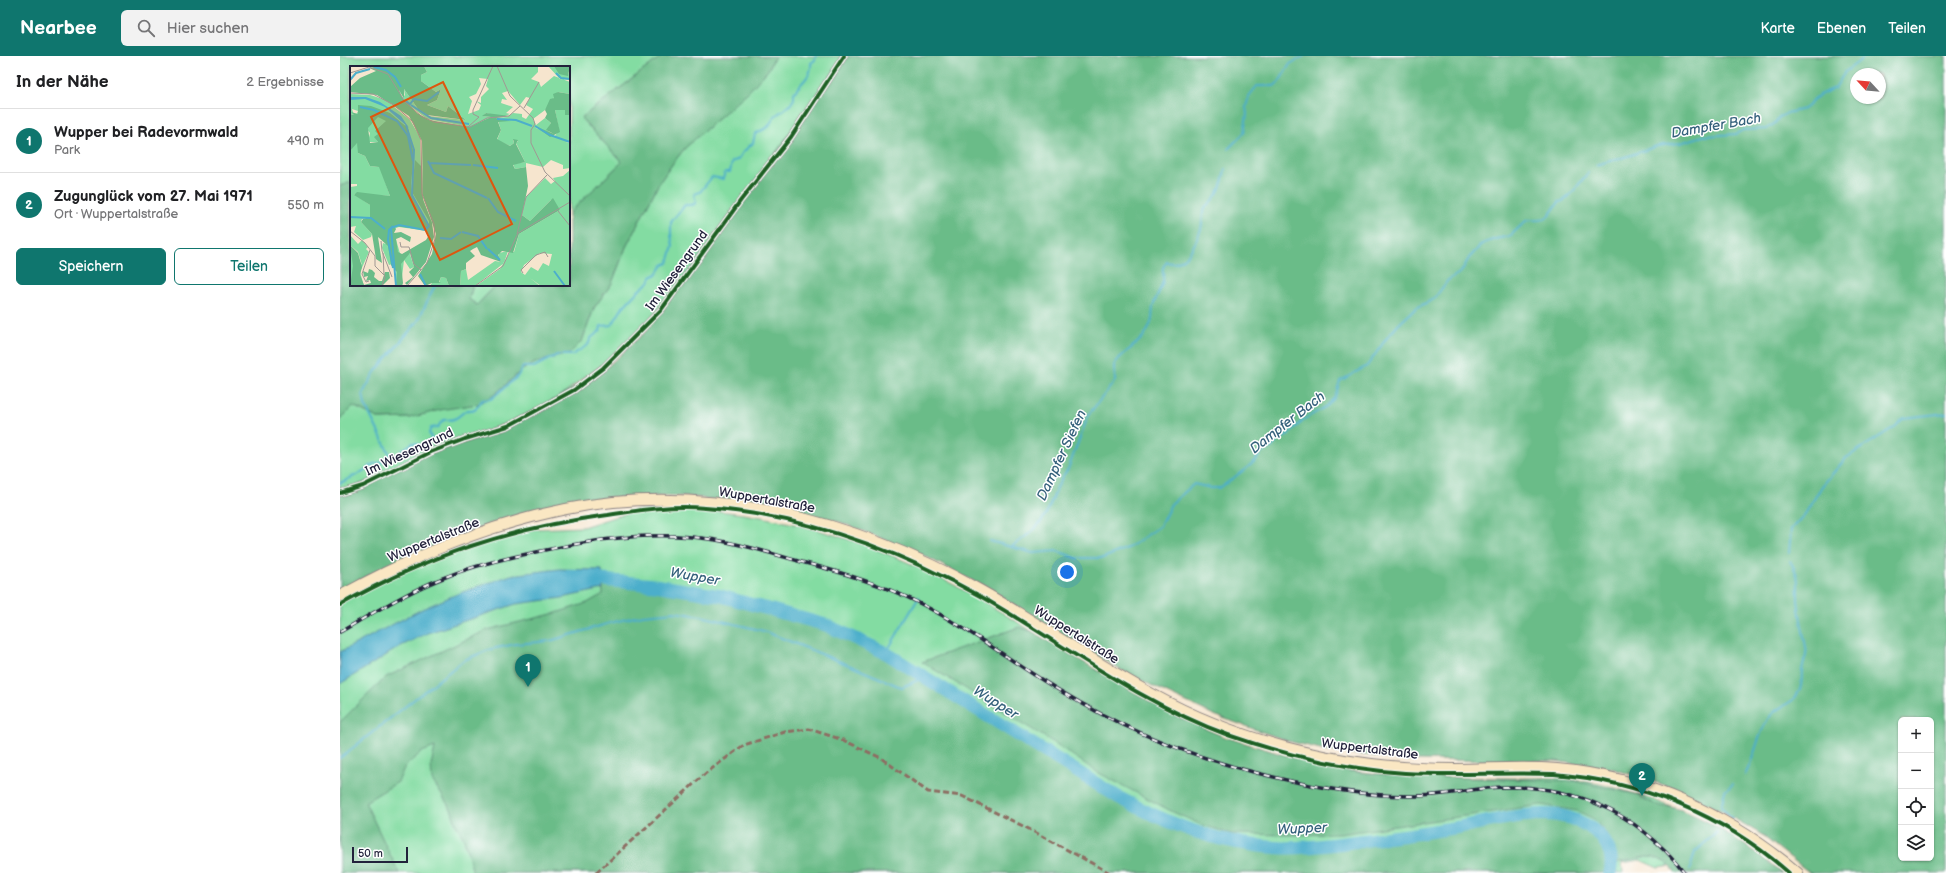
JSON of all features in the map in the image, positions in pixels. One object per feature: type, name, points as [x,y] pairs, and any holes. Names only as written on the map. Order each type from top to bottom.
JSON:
[{"type":"main road","name":"Wuppertalstraße","points":[[340,596],[387,572],[453,543],[500,526],[566,509],[600,504],[667,500],[703,502],[779,512],[839,527],[888,544],[917,557],[981,590],[1155,696],[1229,729],[1286,748],[1357,762],[1406,768],[1554,769],[1612,777],[1652,788],[1710,813],[1755,839],[1798,873]]},
{"type":"street","name":"Im Wiesengrund","points":[[340,493],[363,486],[431,452],[465,439],[508,426],[574,390],[603,368],[661,310],[741,200],[791,137],[844,56]]},
{"type":"green space","points":[[340,56],[662,56],[581,118],[622,162],[570,212],[570,66],[350,66],[350,182],[340,186]]},
{"type":"green space","points":[[662,56],[775,56],[768,70],[749,91],[685,148],[659,183],[626,247],[612,283],[594,308],[582,341],[569,354],[537,362],[522,370],[494,395],[478,404],[440,410],[410,418],[380,419],[353,406],[340,420],[340,186],[350,182],[350,286],[473,286],[469,299],[477,305],[495,286],[570,286],[570,212],[622,162],[581,118]]},
{"type":"green space","points":[[775,56],[844,56],[814,104],[679,285],[625,348],[546,406],[340,493],[340,420],[353,406],[380,419],[410,418],[494,395],[522,370],[537,362],[543,362],[582,341],[594,308],[612,283],[626,247],[659,183],[685,148],[749,90],[768,70]]},
{"type":"green space","points":[[845,56],[1946,56],[1946,873],[1810,873],[1759,833],[1723,812],[1674,788],[1614,769],[1555,761],[1408,760],[1329,751],[1288,741],[1214,715],[1119,669],[983,586],[919,553],[840,522],[780,507],[684,496],[621,497],[565,503],[499,521],[474,530],[384,567],[340,590],[340,494],[433,452],[500,432],[605,369],[646,331],[662,311]]},
{"type":"green space","points":[[473,286],[495,286],[477,305],[469,299]]},
{"type":"green space","points":[[663,508],[702,509],[742,514],[819,530],[857,542],[930,573],[965,591],[1121,687],[1177,718],[1249,747],[1285,758],[1339,769],[1394,775],[1550,778],[1577,780],[1615,788],[1651,799],[1721,829],[1693,863],[1658,868],[1640,860],[1622,863],[1623,873],[340,873],[340,603],[394,574],[474,545],[534,529],[583,527],[636,510]]},
{"type":"green space","points":[[602,580],[635,583],[734,599],[798,616],[860,639],[911,667],[1118,797],[1158,817],[1218,838],[1260,846],[1283,848],[1309,847],[1420,833],[1520,816],[1544,814],[1566,817],[1588,826],[1597,833],[1609,850],[1611,861],[1610,873],[473,873],[464,839],[456,825],[452,811],[432,780],[431,765],[435,747],[422,752],[405,766],[398,782],[365,802],[399,873],[340,873],[340,722],[386,677],[487,630],[556,613],[587,603],[603,594]]},
{"type":"green space","points":[[1019,627],[1031,631],[1171,714],[1225,737],[1324,767],[1356,772],[1405,776],[1575,781],[1639,795],[1661,807],[1673,807],[1705,820],[1758,854],[1782,873],[1676,873],[1669,865],[1656,858],[1649,857],[1616,863],[1608,836],[1594,819],[1577,811],[1541,805],[1340,834],[1232,834],[1202,825],[1173,812],[1097,772],[1056,744],[922,662]]},
{"type":"water","points":[[559,569],[602,570],[603,589],[562,598],[516,604],[428,633],[401,646],[340,684],[340,652],[422,609],[457,594],[511,575]]},
{"type":"waterway","points":[[401,451],[412,443],[416,443],[420,446],[432,439],[429,433],[431,428],[438,427],[444,420],[451,420],[465,411],[475,410],[482,400],[491,399],[517,377],[523,367],[534,367],[557,355],[572,355],[588,345],[591,338],[600,331],[601,326],[612,325],[623,307],[649,282],[651,277],[657,274],[663,265],[668,263],[673,246],[671,222],[685,205],[692,205],[696,203],[694,194],[700,192],[712,177],[723,179],[725,172],[730,172],[732,162],[739,159],[743,152],[753,143],[755,134],[768,127],[775,116],[790,105],[794,99],[794,93],[808,76],[811,63],[815,60],[816,56]]},
{"type":"waterway","name":"Dampfer Siefen","points":[[1228,149],[1244,133],[1247,114],[1246,107],[1249,96],[1257,86],[1274,86],[1279,82],[1290,64],[1304,56]]},
{"type":"waterway","name":"Dampfer Bach","points":[[1596,165],[1657,146],[1680,143],[1703,136],[1736,134],[1743,130],[1766,129],[1774,124],[1780,117],[1787,113],[1804,109],[1819,95],[1835,88],[1845,72],[1866,56]]},
{"type":"waterway","name":"Dampfer Siefen","points":[[1011,547],[1034,530],[1048,510],[1063,475],[1068,469],[1089,414],[1115,381],[1114,366],[1116,362],[1147,332],[1152,321],[1153,307],[1163,281],[1163,267],[1167,262],[1173,263],[1184,258],[1193,247],[1201,229],[1204,208],[1213,200],[1219,191],[1225,169]]},
{"type":"waterway","name":"Dampfer Bach","points":[[990,541],[1033,553],[1057,551],[1077,558],[1103,558],[1130,547],[1160,526],[1171,504],[1194,484],[1211,488],[1220,488],[1248,467],[1257,459],[1261,452],[1272,447],[1279,439],[1287,436],[1303,420],[1327,406],[1335,397],[1340,381],[1367,366],[1398,325],[1416,308],[1434,299],[1448,280],[1461,272],[1469,258],[1482,244],[1495,239],[1510,236],[1527,220],[1540,220],[1547,217],[1559,202],[1563,201],[1570,195],[1588,173]]},
{"type":"waterway","points":[[340,483],[363,472],[373,464],[383,462],[390,455],[365,405],[363,393],[375,372],[418,321],[435,286]]},
{"type":"waterway","points":[[1789,553],[1791,529],[1805,514],[1822,486],[1846,458],[1896,426],[1903,418],[1946,413]]},
{"type":"waterway","points":[[1745,775],[1761,732],[1768,719],[1776,710],[1793,700],[1801,686],[1802,670],[1806,650],[1800,617],[1798,580],[1790,561]]},
{"type":"waterway","name":"Wupper","points":[[586,582],[602,580],[655,585],[721,596],[826,625],[886,653],[1118,797],[1158,817],[1218,838],[1260,846],[1283,848],[1309,847],[1420,833],[1520,816],[1544,814],[1566,817],[1588,826],[1597,833],[1609,850],[1611,861],[1610,873]]},
{"type":"waterway","name":"Dampfer Bach","points":[[886,653],[919,597]]},
{"type":"waterway","points":[[340,758],[464,660],[491,649],[516,644],[550,641],[643,615],[674,612],[701,616],[764,631],[902,687],[925,677]]},
{"type":"waterway","points":[[1732,819],[1721,806],[1725,791],[1733,784]]},
{"type":"waterway","points":[[1690,869],[1695,852],[1717,832]]},
{"type":"waterway","name":"Wupper","points":[[1611,856],[1616,855]]},
{"type":"railway","points":[[340,632],[416,590],[463,570],[484,564],[609,539],[650,536],[706,538],[733,543],[845,574],[891,590],[939,613],[1040,679],[1104,716],[1179,749],[1205,758],[1294,782],[1351,792],[1389,796],[1428,796],[1487,788],[1516,787],[1545,789],[1572,795],[1598,804],[1645,832],[1666,851],[1685,873]]},
{"type":"marked path","points":[[596,873],[706,773],[744,745],[785,732],[809,729],[843,740],[881,758],[928,792],[962,796],[1027,828],[1110,873]]},
{"type":"cycle path","points":[[340,493],[363,486],[431,452],[465,439],[508,426],[574,390],[603,368],[661,310],[741,200],[791,137],[844,56]]},
{"type":"cycle path","points":[[340,605],[405,572],[470,546],[503,536],[572,521],[644,510],[680,507],[741,512],[777,518],[812,526],[847,537],[915,563],[980,596],[1132,689],[1163,706],[1228,735],[1293,755],[1382,771],[1423,774],[1554,774],[1618,784],[1679,804],[1709,818],[1764,852],[1789,873]]},
{"type":"place","name":"Wupper bei Radevormwald","points":[[528,687]]},
{"type":"place","name":"Zugunglück vom 27. Mai 1971","points":[[1642,796]]}]
